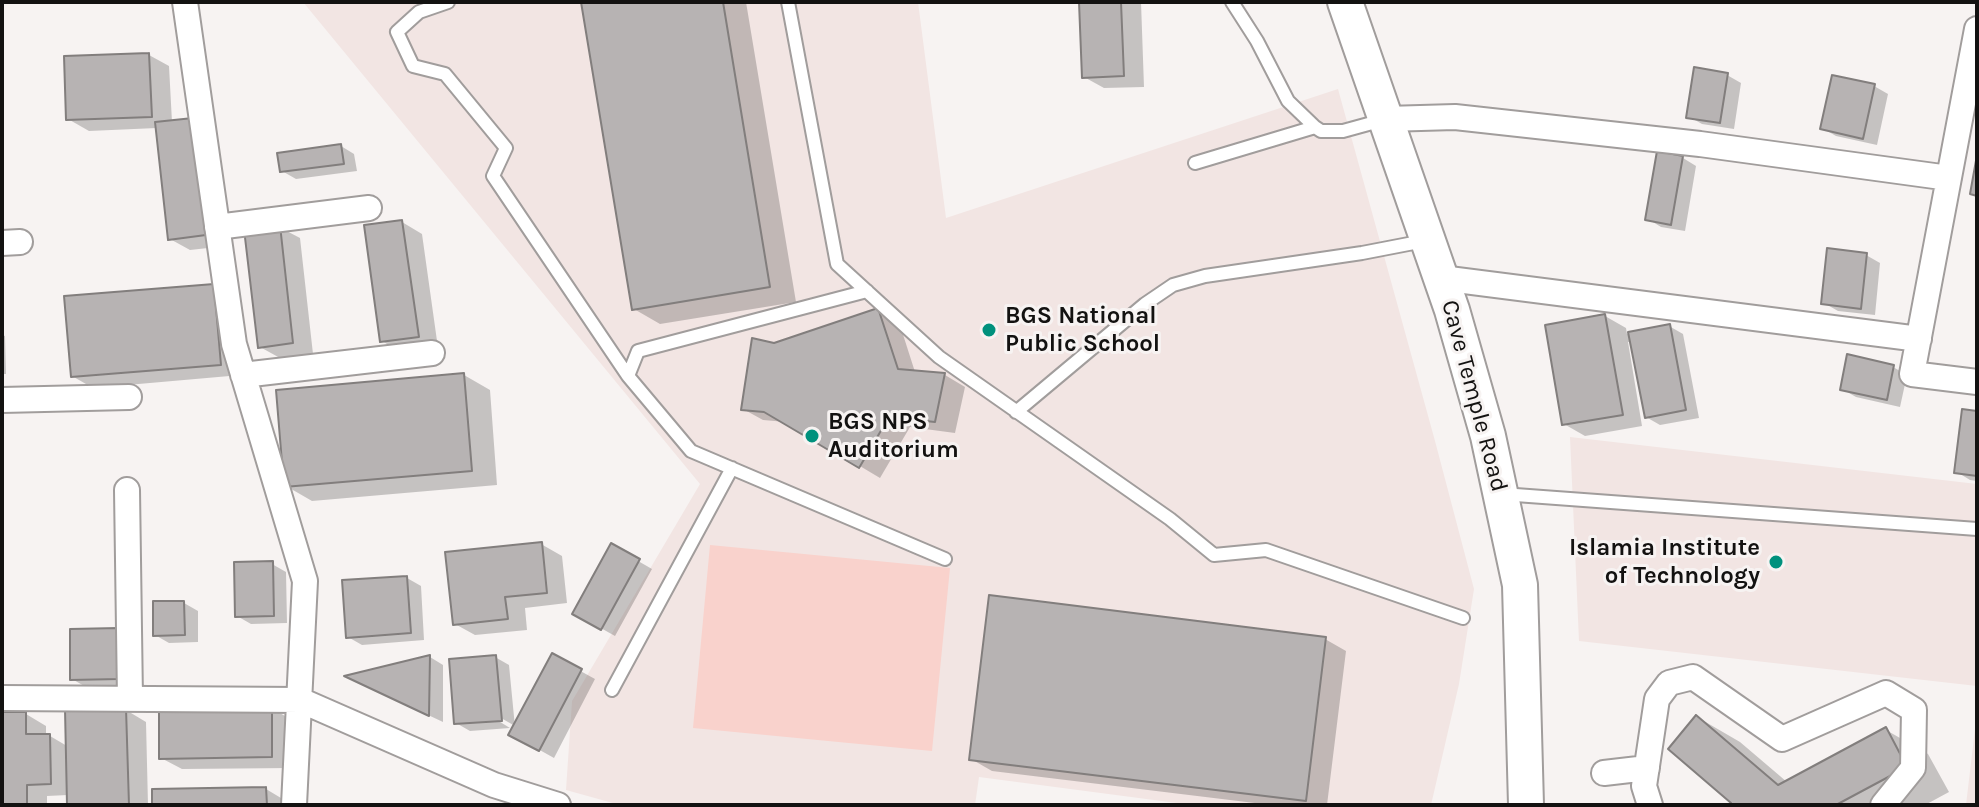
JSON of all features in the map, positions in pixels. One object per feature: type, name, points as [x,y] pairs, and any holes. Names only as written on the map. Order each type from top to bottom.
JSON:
[{"type":"main road","name":"Cave Temple Road","points":[[1345,2],[1452,310],[1488,436],[1520,585],[1526,805]]},
{"type":"street","points":[[185,2],[234,344],[305,581],[294,805]]},
{"type":"street","points":[[1977,29],[1912,374],[1977,382]]},
{"type":"street","points":[[1386,119],[1455,117],[1700,144],[1949,178]]},
{"type":"street","points":[[217,227],[369,208]]},
{"type":"street","points":[[1441,278],[1919,339]]},
{"type":"street","points":[[243,375],[432,353]]},
{"type":"street","points":[[2,400],[129,397]]},
{"type":"street","points":[[127,490],[130,699]]},
{"type":"street","points":[[1650,805],[1644,786],[1657,699],[1669,683],[1693,677],[1782,739],[1886,693],[1914,710],[1913,768],[1883,805]]},
{"type":"street","points":[[2,698],[300,700],[493,795],[558,805]]},
{"type":"street","points":[[1604,773],[1647,768]]},
{"type":"lane","points":[[448,2],[419,12],[397,32],[413,66],[445,74],[506,148],[493,176],[628,376],[691,451],[945,559]]},
{"type":"lane","points":[[788,2],[837,264],[939,357],[1094,464],[1214,555],[1266,550],[1463,618]]},
{"type":"lane","points":[[1232,2],[1257,41],[1288,101],[1315,127],[1321,131],[1343,131],[1386,119]]},
{"type":"lane","points":[[1195,163],[1315,127]]},
{"type":"lane","points":[[1016,412],[1145,304],[1173,285],[1205,276],[1428,240]]},
{"type":"lane","points":[[628,376],[638,351],[867,291]]},
{"type":"lane","points":[[612,690],[732,468]]},
{"type":"lane","points":[[1500,494],[1977,529]]},
{"type":"shaded area","name":"BGS National Public School","points":[[303,2],[918,2],[946,218],[1338,89],[1474,589],[1459,684],[1431,805],[1192,805],[979,777],[975,805],[620,805],[566,790],[572,701],[700,484]]},
{"type":"shaded area","name":"Islamia Institute of Technology","points":[[1570,437],[1977,484],[1977,686],[1579,641]]},
{"type":"shaded area","points":[[710,545],[950,568],[932,751],[693,728]]},
{"type":"shaded area","points":[[1977,712],[1977,805],[1966,805]]},
{"type":"building","points":[[581,2],[723,2],[770,287],[632,310]]},
{"type":"building","points":[[1079,2],[1121,2],[1124,76],[1082,78]]},
{"type":"building","points":[[149,53],[152,117],[66,120],[64,56]]},
{"type":"building","points":[[1694,67],[1728,73],[1720,123],[1686,118]]},
{"type":"building","points":[[1832,75],[1875,84],[1863,139],[1820,129]]},
{"type":"building","points":[[193,118],[206,235],[168,240],[155,122]]},
{"type":"building","points":[[341,144],[344,164],[280,172],[277,153]]},
{"type":"building","points":[[1657,151],[1683,156],[1671,225],[1645,220]]},
{"type":"building","points":[[1977,155],[1977,196],[1970,194]]},
{"type":"building","points":[[402,220],[419,337],[380,342],[364,225]]},
{"type":"building","points":[[280,225],[293,343],[258,348],[244,229]]},
{"type":"building","points":[[1827,248],[1867,253],[1861,309],[1821,304]]},
{"type":"building","points":[[214,284],[221,365],[71,377],[64,296]]},
{"type":"building","points":[[878,308],[898,369],[945,373],[935,422],[889,417],[859,468],[764,412],[741,410],[752,338],[774,343]]},
{"type":"building","points":[[1605,314],[1623,415],[1562,425],[1545,325]]},
{"type":"building","points":[[1670,324],[1686,410],[1645,418],[1628,332]]},
{"type":"building","points":[[1847,354],[1894,365],[1887,400],[1840,390]]},
{"type":"building","points":[[464,373],[472,471],[284,487],[276,390]]},
{"type":"building","points":[[1962,409],[1977,411],[1977,476],[1954,473]]},
{"type":"building","points":[[542,542],[547,593],[505,597],[508,619],[453,625],[445,552]]},
{"type":"building","points":[[611,543],[640,559],[601,630],[572,614]]},
{"type":"building","points":[[273,561],[274,616],[235,617],[234,562]]},
{"type":"building","points":[[407,576],[411,633],[346,638],[342,580]]},
{"type":"building","points":[[989,595],[1326,637],[1306,801],[969,760]]},
{"type":"building","points":[[153,601],[184,601],[185,635],[153,636]]},
{"type":"building","points":[[119,628],[120,679],[70,680],[70,629]]},
{"type":"building","points":[[552,653],[582,669],[539,751],[508,735]]},
{"type":"building","points":[[430,655],[429,716],[344,676]]},
{"type":"building","points":[[496,655],[502,721],[454,724],[449,659]]},
{"type":"building","points":[[272,706],[272,757],[159,759],[159,708]]},
{"type":"building","points":[[126,708],[129,805],[67,805],[65,709]]},
{"type":"building","points":[[2,712],[26,712],[26,734],[50,734],[51,784],[27,785],[27,805],[2,805]]},
{"type":"building","points":[[1696,715],[1778,785],[1886,727],[1907,767],[1836,805],[1731,805],[1668,749]]},
{"type":"building","points":[[266,787],[267,805],[152,805],[152,789]]},
{"type":"place","name":"BGS National Public School","points":[[989,330]]},
{"type":"place","name":"BGS NPS Auditorium","points":[[812,436]]},
{"type":"place","name":"Islamia Institute of Technology","points":[[1776,562]]}]
